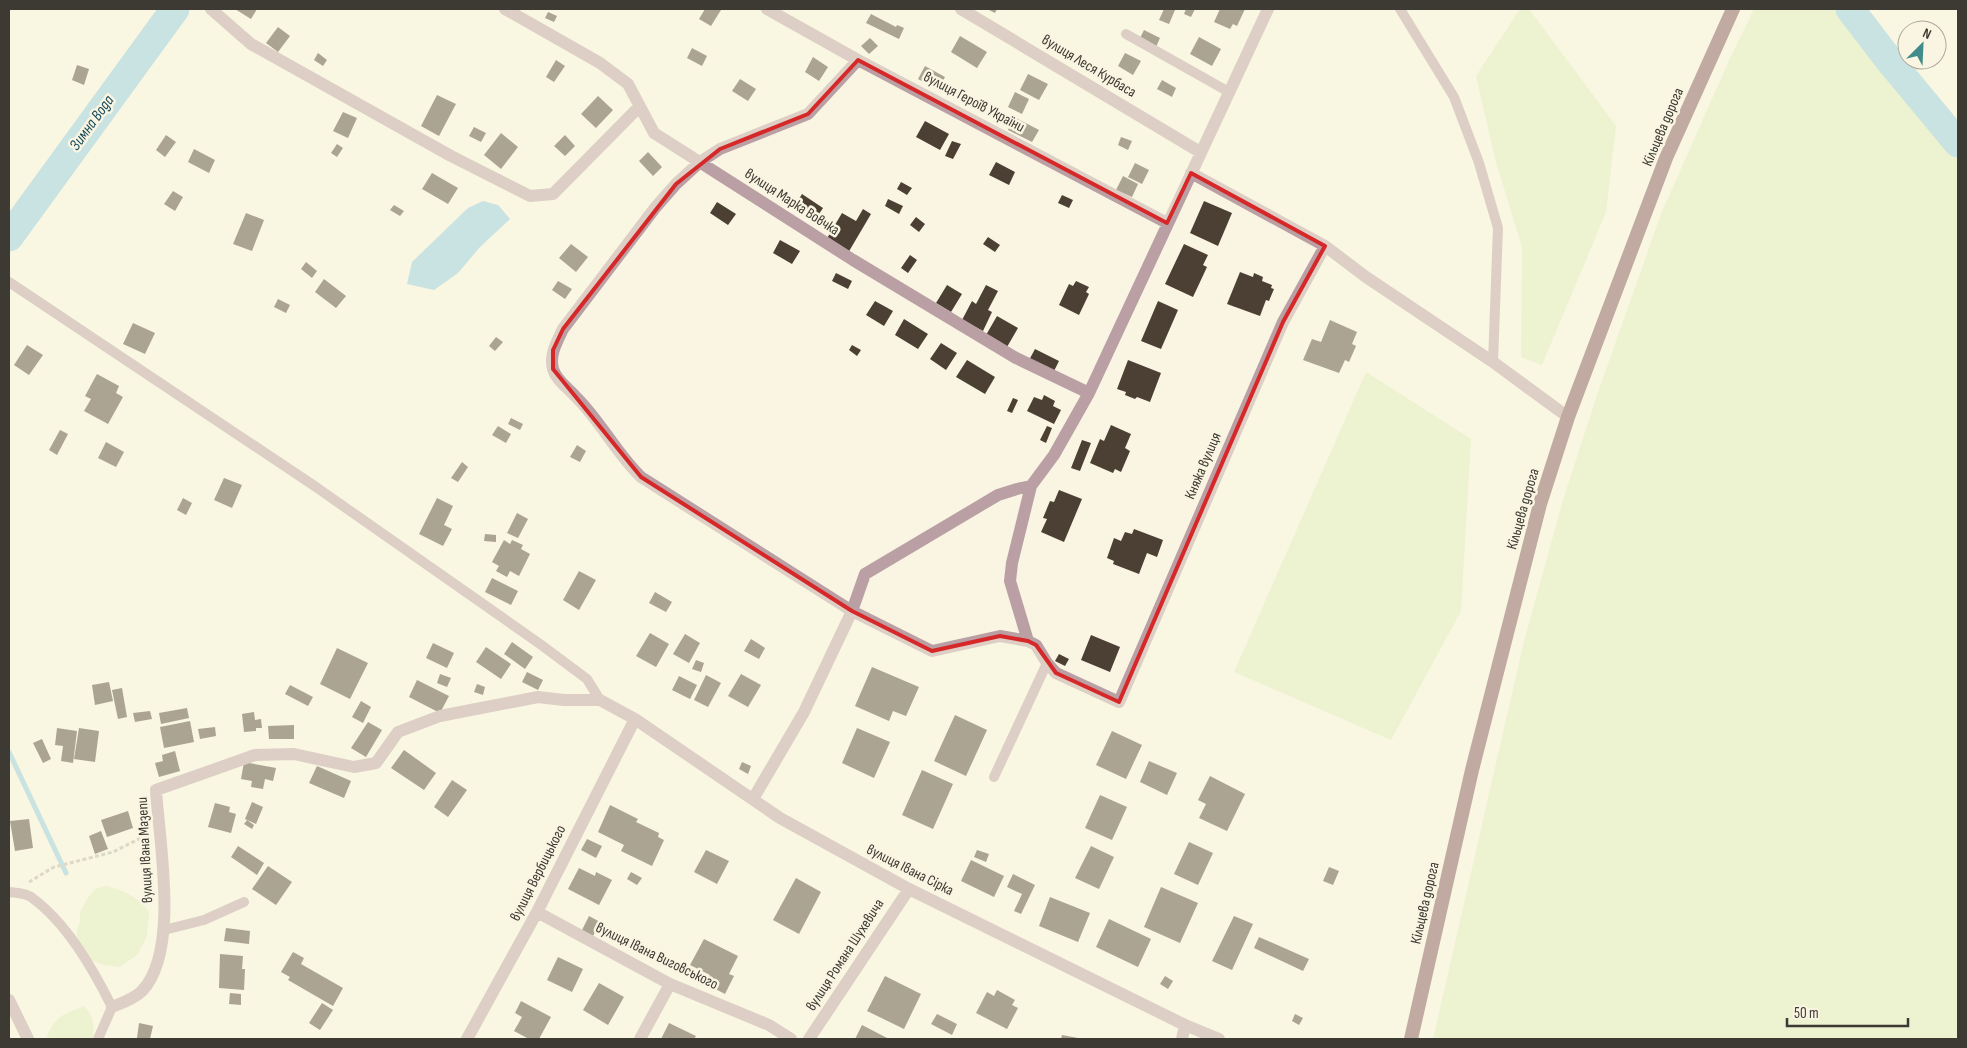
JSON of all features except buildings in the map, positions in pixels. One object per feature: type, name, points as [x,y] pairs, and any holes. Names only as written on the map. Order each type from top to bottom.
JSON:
[{"type":"highway","name":"Кільцева дорога","points":[[1412,1039],[1472,770],[1540,504],[1568,417],[1666,158],[1733,9]]},
{"type":"street","points":[[211,9],[251,44],[451,156],[530,196],[553,194],[639,107]]},
{"type":"street","name":"вулиця Марка Вовчка","points":[[505,9],[600,63],[628,84],[654,133],[853,260],[1016,358],[1089,393]]},
{"type":"street","name":"вулиця Героїв України","points":[[767,9],[858,60],[1167,223]]},
{"type":"street","name":"вулиця Леся Курбаса","points":[[961,9],[1200,152]]},
{"type":"street","points":[[1028,641],[1010,581],[1012,563],[1031,486],[1054,455],[1089,393],[1268,9]]},
{"type":"street","points":[[858,60],[808,114],[720,149],[700,162],[676,184],[655,208],[563,329],[553,350],[553,369],[557,378],[580,400],[602,428],[626,463],[641,477],[852,611],[932,651],[1000,636],[1028,641],[1036,645],[1047,663]]},
{"type":"street","points":[[1191,173],[1325,246],[1366,277],[1493,362],[1568,417]]},
{"type":"street","name":"Княжа вулиця","points":[[1047,663],[1056,673],[1119,702],[1283,322],[1325,246]]},
{"type":"street","points":[[753,799],[804,712],[852,611],[865,574],[998,496],[1031,486]]},
{"type":"street","name":"вулиця Івана Мазепи","points":[[112,1007],[140,993],[146,986],[159,954],[164,930],[164,885],[156,790],[256,755],[294,754],[354,767],[376,763],[398,732],[440,716],[538,697],[564,700],[600,700],[635,719]]},
{"type":"street","name":"вулиця Івана Сірка","points":[[635,719],[780,818],[909,889],[1185,1025],[1219,1039]]},
{"type":"street","name":"вулиця Вербицького","points":[[467,1039],[537,912],[635,719]]},
{"type":"street","name":"вулиця Романа Шухевича","points":[[809,1039],[909,889]]},
{"type":"street","name":"вулиця Івана Виговського","points":[[537,912],[670,984],[769,1026],[791,1039]]},
{"type":"street","points":[[640,1039],[670,984]]},
{"type":"street","points":[[9,1000],[28,1039]]},
{"type":"street","points":[[1182,1039],[1185,1025]]},
{"type":"lane","points":[[1400,9],[1454,97],[1478,162],[1498,228],[1493,362]]},
{"type":"lane","points":[[1126,34],[1229,92]]},
{"type":"lane","points":[[9,282],[316,487],[540,644],[587,679],[600,700]]},
{"type":"lane","points":[[994,777],[1047,663]]},
{"type":"lane","points":[[13,892],[30,896],[57,921],[97,977],[112,1007],[98,1039]]},
{"type":"lane","points":[[164,930],[204,920],[244,902]]},
{"type":"path","points":[[13,892],[60,866],[113,852],[158,829]]},
{"type":"highlighted area","points":[[858,60],[1167,223],[1191,173],[1325,246],[1283,322],[1119,702],[1056,673],[1036,645],[1028,641],[1000,636],[932,651],[852,611],[641,477],[553,369],[553,350],[563,329],[676,184],[720,149],[808,114]]},
{"type":"green space","points":[[1520,9],[1529,9],[1616,126],[1606,212],[1542,365],[1521,357],[1522,247],[1495,159],[1476,76]]},
{"type":"green space","points":[[1754,9],[1839,9],[1900,86],[1958,153],[1958,1039],[1433,1039],[1524,641],[1563,500],[1597,395],[1661,214],[1731,56]]},
{"type":"green space","points":[[1366,372],[1471,439],[1461,611],[1391,740],[1234,672]]},
{"type":"green space","points":[[107,886],[130,895],[149,912],[147,936],[137,955],[120,967],[104,965],[83,957],[77,945],[80,912],[95,889]]},
{"type":"green space","points":[[84,1006],[93,1021],[93,1039],[46,1039],[49,1031],[60,1017]]},
{"type":"water","points":[[483,201],[498,205],[510,219],[480,247],[458,273],[434,290],[407,284],[412,262],[468,208]]},
{"type":"waterway","name":"Зимна Вода","points":[[9,237],[175,9]]},
{"type":"waterway","points":[[1850,9],[1889,60],[1958,143]]},
{"type":"waterway","points":[[9,752],[66,873]]}]
